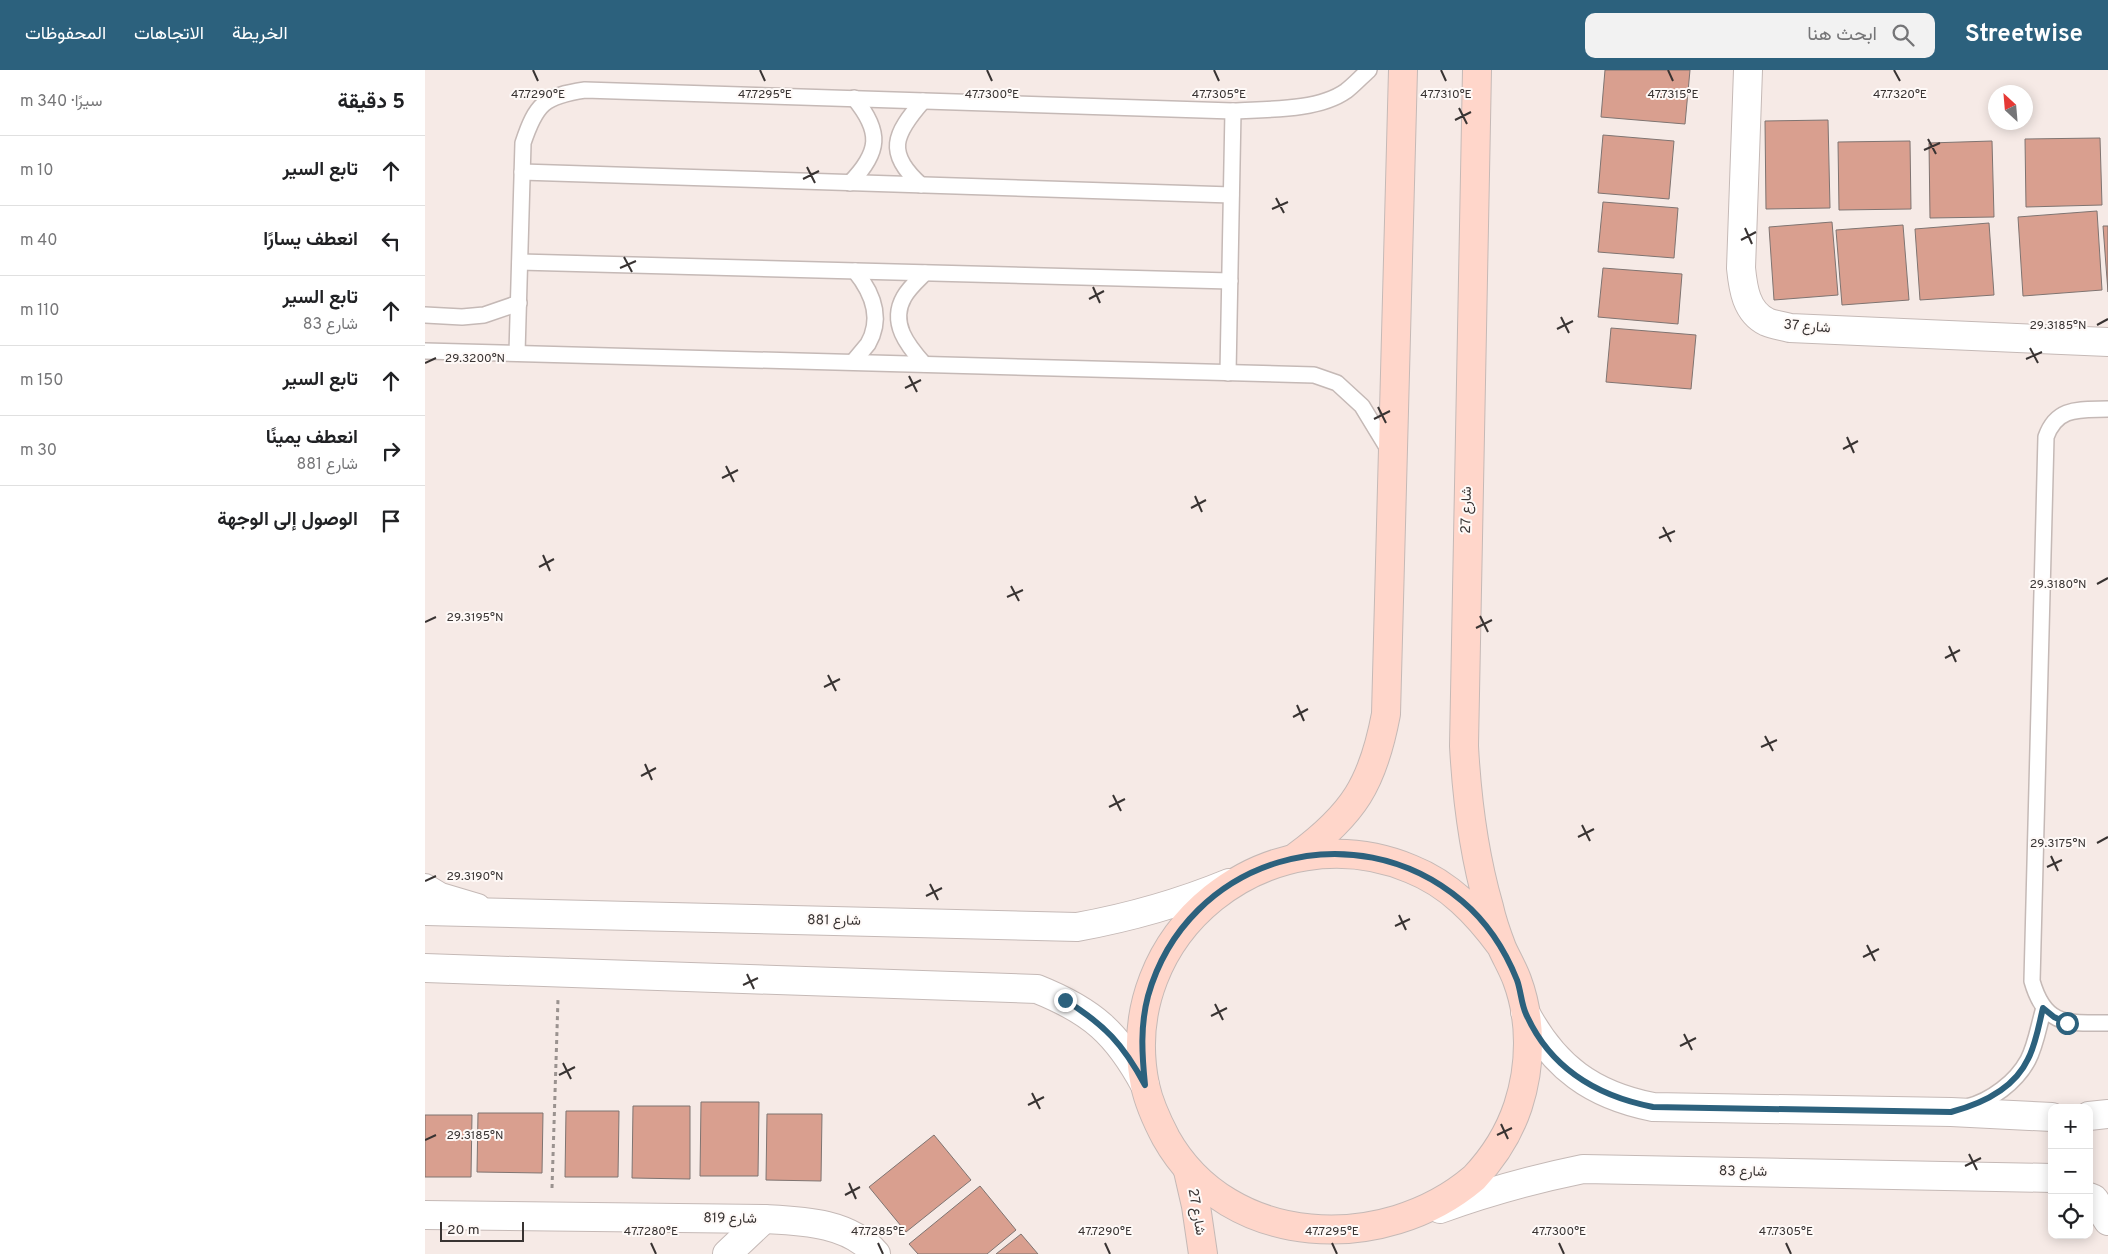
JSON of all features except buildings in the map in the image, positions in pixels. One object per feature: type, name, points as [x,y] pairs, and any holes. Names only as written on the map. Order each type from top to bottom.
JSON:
[{"type":"main road","points":[[1297,856],[1325,835],[1349,810],[1368,780],[1380,748],[1387,714],[1403,70]]},
{"type":"main road","name":"شارع 27","points":[[1477,70],[1463,746],[1473,836],[1489,907],[1501,946]]},
{"type":"main road","points":[[1357,855],[1386,860],[1413,870],[1440,884],[1463,901],[1484,922],[1501,946],[1517,981],[1525,1012],[1528,1044],[1526,1076],[1518,1108],[1505,1137],[1487,1164],[1465,1188],[1440,1208],[1409,1223],[1377,1235],[1331,1238],[1287,1233],[1245,1217],[1208,1191],[1178,1159],[1156,1120],[1145,1085],[1142,1055],[1143,1026],[1148,997],[1158,969],[1172,943],[1190,919],[1211,898],[1235,881],[1266,866],[1297,856],[1357,855]]},
{"type":"main road","name":"شارع 27","points":[[1188,1170],[1196,1206],[1203,1254]]},
{"type":"main road","points":[[1355,1254],[1377,1235]]},
{"type":"street","name":"شارع 37","points":[[1748,70],[1741,268],[1744,294],[1755,312],[1767,322],[1791,328],[2108,342]]},
{"type":"street","name":"شارع 881","points":[[425,911],[1077,927],[1131,917],[1184,902],[1235,881]]},
{"type":"street","points":[[425,888],[440,897],[495,913]]},
{"type":"street","points":[[425,968],[1037,989],[1065,1000],[1090,1016],[1113,1035],[1131,1059],[1145,1085]]},
{"type":"street","points":[[1525,1012],[1536,1033],[1567,1069],[1593,1087],[1629,1102],[1653,1107],[1951,1112],[2048,1117]]},
{"type":"street","points":[[2093,1116],[2108,1114]]},
{"type":"street","name":"شارع 83","points":[[1440,1208],[1487,1192],[1583,1169],[2048,1178]]},
{"type":"street","points":[[2093,1199],[2108,1220]]},
{"type":"street","name":"شارع 819","points":[[425,1214],[764,1219],[807,1222],[842,1231],[867,1244],[875,1254]]},
{"type":"street","points":[[727,1254],[764,1219]]},
{"type":"lane","points":[[517,353],[523,143],[531,119],[542,105],[559,94],[585,90],[1233,111],[1292,107],[1328,100],[1345,91],[1369,70]]},
{"type":"lane","points":[[850,183],[866,167],[872,154],[873,139],[872,125],[865,112],[853,98]]},
{"type":"lane","points":[[921,185],[900,162],[897,150],[900,131],[908,117],[923,101]]},
{"type":"lane","points":[[1228,373],[1233,111]]},
{"type":"lane","points":[[522,172],[1231,195]]},
{"type":"lane","points":[[520,262],[1229,281]]},
{"type":"lane","points":[[853,362],[867,344],[873,332],[875,317],[873,301],[867,286],[855,271]]},
{"type":"lane","points":[[924,364],[908,346],[901,330],[898,312],[904,297],[925,273]]},
{"type":"lane","points":[[425,315],[462,317],[484,315],[519,303]]},
{"type":"lane","points":[[425,351],[1314,375],[1337,383],[1362,406],[1393,458]]},
{"type":"lane","points":[[2108,409],[2073,410],[2063,414],[2050,428],[2046,438],[2032,981],[2036,995],[2043,1008],[2054,1017],[2067,1023],[2108,1023]]},
{"type":"lane","points":[[1951,1112],[1974,1106],[1995,1094],[2014,1078],[2028,1060],[2043,1008]]},
{"type":"path","points":[[551,1216],[559,973]]},
{"type":"route","points":[[1065,1000],[1090,1016],[1113,1035],[1131,1059],[1145,1085],[1142,1055],[1143,1026],[1148,997],[1158,969],[1172,943],[1190,919],[1211,898],[1235,881],[1266,866],[1297,856],[1327,854],[1357,855],[1386,860],[1413,870],[1440,884],[1463,901],[1484,922],[1501,946],[1517,981],[1525,1012],[1536,1033],[1551,1052],[1567,1069],[1586,1083],[1607,1094],[1629,1102],[1653,1107],[1951,1112],[1974,1106],[1995,1094],[2014,1078],[2028,1060],[2043,1008],[2054,1017],[2067,1023]]}]
